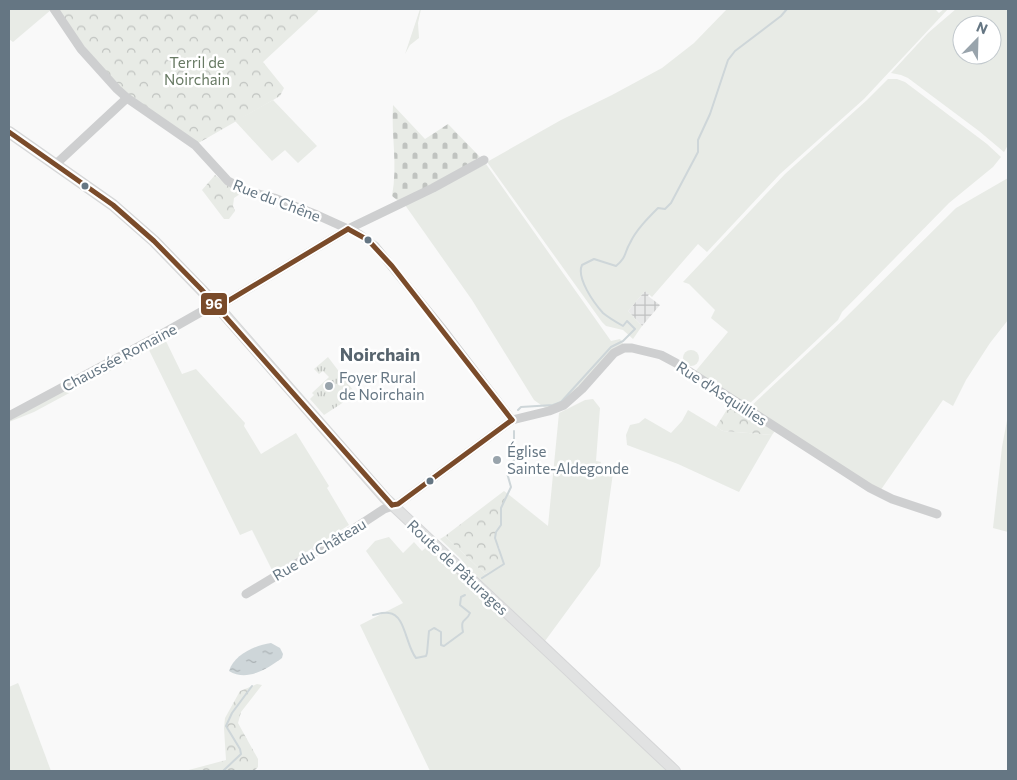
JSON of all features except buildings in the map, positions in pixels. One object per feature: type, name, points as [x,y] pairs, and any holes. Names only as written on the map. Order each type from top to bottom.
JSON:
[{"type":"main road","name":"Route de Pâturages","points":[[9,132],[113,205],[173,259],[392,505],[675,771]]},
{"type":"street","name":"Rue du Chêne","points":[[54,9],[81,49],[104,76],[127,98],[195,145],[231,184],[247,191],[302,208],[368,240],[392,266],[512,420]]},
{"type":"street","points":[[56,164],[127,98]]},
{"type":"street","name":"Chaussée Romaine","points":[[9,416],[216,306],[348,229],[425,192],[484,160]]},
{"type":"street","name":"Rue d'Asquillies","points":[[512,420],[549,411],[564,405],[619,350],[638,348],[661,355],[676,363],[870,488],[892,499],[937,514]]},
{"type":"street","name":"Rue du Château","points":[[246,594],[352,530],[384,508],[398,504],[512,420]]},
{"type":"shaded area","points":[[645,291],[649,294],[648,296],[660,305],[642,326],[628,311]]},
{"type":"green space","points":[[9,9],[52,9],[13,42],[9,39]]},
{"type":"green space","name":"Terril de Noirchain","points":[[54,9],[319,9],[263,62],[284,88],[280,96],[195,145],[127,98]]},
{"type":"green space","points":[[420,9],[418,23],[419,38],[410,45],[405,54]]},
{"type":"green space","points":[[727,9],[935,9],[939,13],[944,9],[948,9],[864,99],[780,174],[707,252],[698,244],[652,297],[645,291],[628,311],[642,326],[633,339],[623,330],[606,326],[602,322],[487,162],[561,120],[662,68],[694,43]]},
{"type":"green space","points":[[956,9],[1008,9],[1008,145],[1004,152],[908,78],[891,73],[928,33]]},
{"type":"green space","points":[[888,79],[897,79],[905,82],[987,144],[1001,157],[993,167],[949,203],[842,312],[838,320],[747,406],[694,373],[728,332],[711,318],[715,310],[689,284],[683,282],[785,174]]},
{"type":"green space","points":[[273,100],[317,146],[298,163],[285,150],[272,161],[235,121]]},
{"type":"green space","points":[[393,105],[425,139],[448,124],[480,157],[402,204],[392,196],[394,184]]},
{"type":"green space","points":[[486,164],[611,341],[620,339],[624,345],[571,397],[548,410],[534,400],[472,300],[405,205]]},
{"type":"green space","points":[[215,175],[239,191],[240,194],[234,198],[233,206],[235,211],[229,219],[224,219],[202,190]]},
{"type":"green space","points":[[1008,178],[1008,320],[990,343],[966,380],[953,406],[943,400],[880,491],[749,408],[843,320],[956,208]]},
{"type":"green space","points":[[163,335],[182,374],[196,369],[245,423],[244,426],[261,454],[296,433],[329,486],[327,488],[349,525],[281,568],[272,570],[252,530],[240,535],[149,350],[34,412],[9,422],[9,420]]},
{"type":"green space","points":[[688,350],[694,350],[699,355],[697,364],[688,366],[683,361],[683,355]]},
{"type":"green space","points":[[328,357],[356,394],[324,415],[310,399],[314,395],[312,393],[329,377],[323,371],[319,374],[314,369]]},
{"type":"green space","points":[[593,399],[600,408],[596,461],[601,462],[599,468],[601,471],[613,473],[600,566],[545,641],[440,539],[445,536],[485,574],[499,568],[500,549],[495,538],[496,532],[501,525],[501,508],[508,494],[548,526],[559,413],[585,400]]},
{"type":"green space","points":[[733,400],[777,428],[772,435],[723,431],[716,427]]},
{"type":"green space","points":[[688,410],[723,431],[772,435],[739,492],[678,464],[627,445],[626,435],[630,425],[639,423],[645,418],[671,433],[682,421]]},
{"type":"green space","points":[[1008,415],[1008,532],[993,528],[1002,447]]},
{"type":"green space","points":[[504,491],[508,494],[501,508],[501,525],[496,532],[495,538],[504,564],[485,574],[445,536]]},
{"type":"green space","points":[[389,537],[403,553],[414,542],[422,551],[432,542],[675,771],[430,771],[360,625],[403,603],[366,551],[375,541]]},
{"type":"green space","points":[[18,683],[51,771],[9,771],[9,687]]},
{"type":"green space","points":[[257,684],[262,685],[241,712],[238,723],[258,759],[258,767],[254,771],[185,771],[226,760],[225,718],[240,691]]},
{"type":"water","points":[[271,643],[280,648],[283,654],[282,658],[263,670],[250,675],[236,674],[229,671],[235,660],[246,652],[258,646]]},
{"type":"waterway","points":[[518,410],[521,407],[553,405],[561,402],[611,347],[623,341],[635,329],[627,321],[623,326],[599,309],[581,277],[582,265],[594,259],[616,266],[624,257],[628,246],[642,224],[658,208],[665,209],[671,203],[698,152],[698,140],[710,114],[728,60],[735,51],[781,16],[787,9]]},
{"type":"waterway","points":[[482,578],[504,564],[495,538],[496,532],[501,525],[501,508],[511,487],[507,473],[514,460],[514,431]]},
{"type":"waterway","points":[[373,615],[385,613],[394,615],[399,619],[416,658],[426,656],[429,631],[434,628],[441,632],[441,645],[444,646],[463,632],[463,622],[470,613],[460,605],[461,597],[465,595]]},
{"type":"waterway","points":[[223,771],[241,754],[226,726],[232,713],[252,686]]},
{"type":"transit line","name":"96","points":[[9,132],[113,205],[154,241],[201,289],[392,505]]},
{"type":"transit line","name":"96","points":[[348,229],[368,240],[392,266],[512,420]]},
{"type":"transit line","name":"96","points":[[218,307],[348,229]]},
{"type":"transit line","name":"96","points":[[392,505],[398,504],[512,420]]},
{"type":"place","name":"Foyer Rural de Noirchain","points":[[329,386]]},
{"type":"place","name":"Église Sainte-Aldegonde","points":[[497,460]]},
{"type":"district","name":"Noirchain","points":[[380,354]]}]
